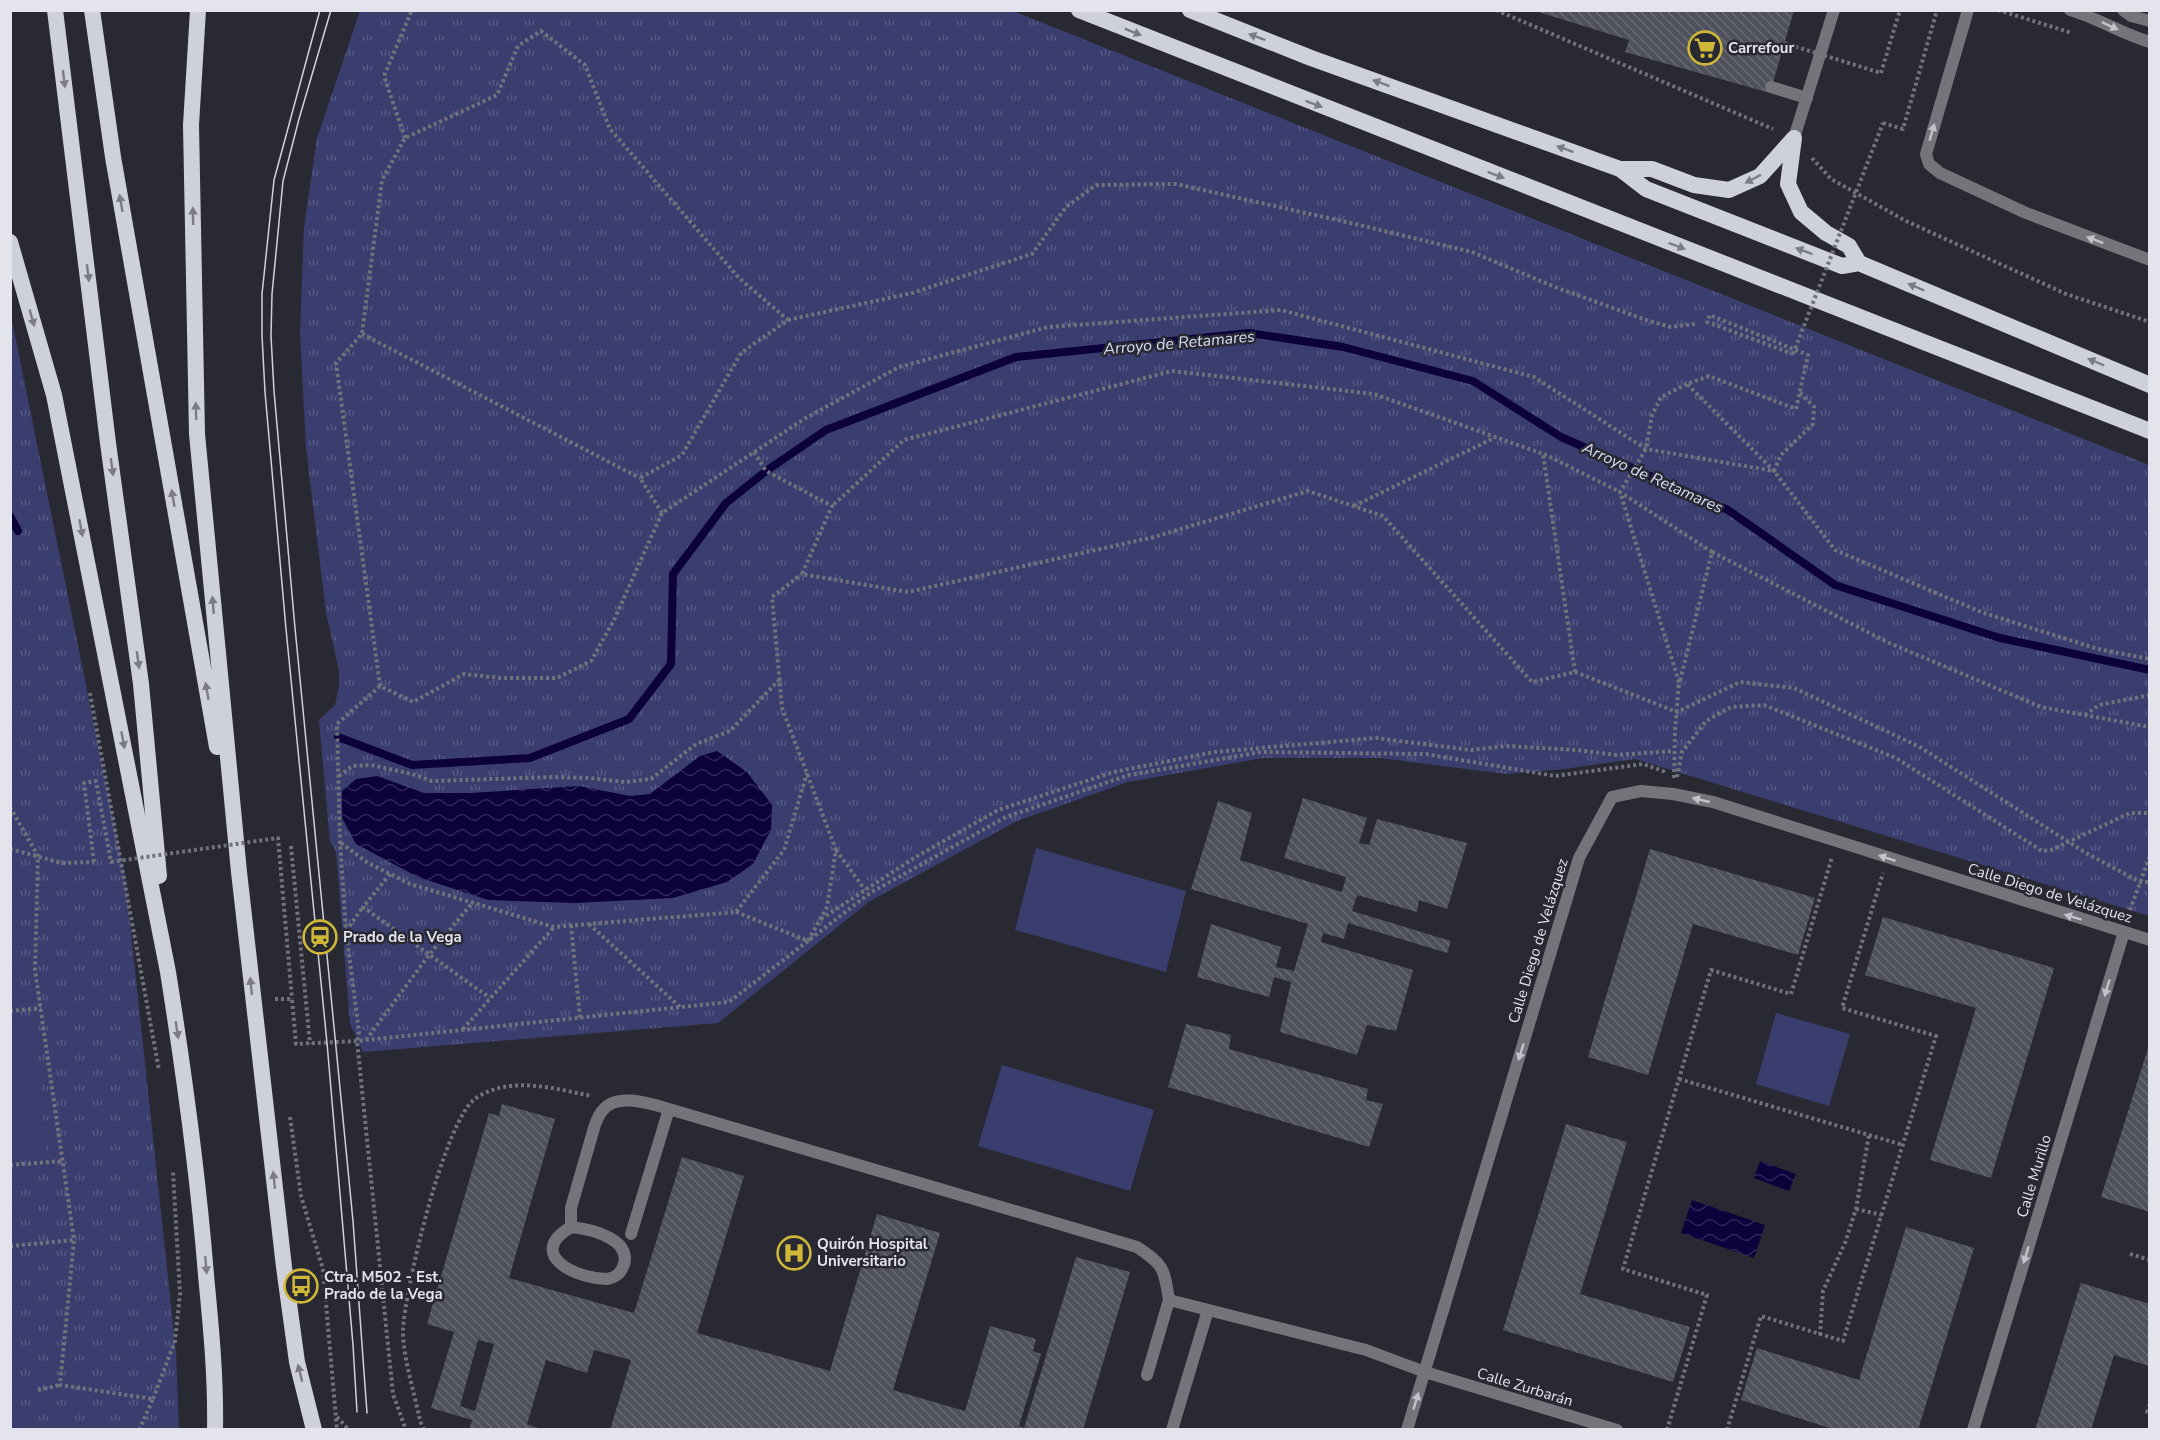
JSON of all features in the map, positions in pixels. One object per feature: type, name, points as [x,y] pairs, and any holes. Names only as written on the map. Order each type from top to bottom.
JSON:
[{"type":"highway","points":[[198,10],[191,125],[197,434],[238,872],[284,1267],[297,1362],[314,1430]]},
{"type":"highway","points":[[1079,10],[2150,431]]},
{"type":"highway","points":[[1190,10],[1311,58],[1620,169],[1646,189],[1842,266],[1859,263],[2150,385]]},
{"type":"highway","points":[[92,13],[113,157],[238,872]]},
{"type":"highway","points":[[56,16],[107,432],[141,684],[168,972]]},
{"type":"highway","points":[[1620,169],[1652,169],[1694,185],[1729,190],[1760,176],[1794,138]]},
{"type":"highway","points":[[1794,138],[1788,183],[1802,212],[1826,234],[1849,246],[1859,263]]},
{"type":"highway","points":[[10,242],[54,395],[168,972],[201,1206],[215,1381],[215,1430]]},
{"type":"street","points":[[1794,138],[1834,10]]},
{"type":"street","points":[[1968,10],[1926,154],[1929,164],[1940,173],[2026,213],[2150,260]]},
{"type":"street","points":[[2070,10],[2085,14],[2136,38],[2150,42]]},
{"type":"street","points":[[2123,10],[2131,16],[2150,21]]},
{"type":"street","points":[[1771,87],[1806,98]]},
{"type":"street","name":"Calle Diego de Velázquez","points":[[1407,1430],[1579,858],[1612,797],[1641,791],[1673,794],[1713,802],[2150,940]]},
{"type":"street","name":"Calle Murillo","points":[[1973,1430],[2124,932]]},
{"type":"street","points":[[571,1227],[571,1208],[594,1128],[602,1110],[619,1102],[650,1103],[1137,1247],[1157,1260],[1165,1277],[1169,1300],[1147,1375]]},
{"type":"street","points":[[630,1234],[669,1109]]},
{"type":"street","points":[[571,1227],[595,1232],[621,1245],[625,1253],[625,1263],[620,1273],[611,1279],[597,1278],[578,1274],[561,1265],[554,1256],[552,1246],[558,1234],[571,1227]]},
{"type":"street","name":"Calle Zurbarán","points":[[1169,1300],[1366,1350],[1425,1372],[1617,1430]]},
{"type":"street","points":[[1172,1430],[1208,1310]]},
{"type":"path","points":[[405,138],[384,76],[412,10]]},
{"type":"path","points":[[1496,10],[1794,138],[1832,179],[1906,221],[2066,294],[2150,322]]},
{"type":"path","points":[[1784,44],[1881,73],[1900,10]]},
{"type":"path","points":[[1679,682],[1620,492],[1646,448],[1652,415],[1661,397],[1687,384],[1709,376],[1796,409],[1808,355],[1797,351],[1786,346],[1743,328],[1710,315],[1707,322],[1792,354],[1797,343],[1875,145],[1883,123],[1903,129],[1936,10]]},
{"type":"path","points":[[380,686],[336,363],[362,334],[382,180],[405,138],[497,95],[518,46],[541,31],[585,65],[610,129],[739,278],[788,320]]},
{"type":"path","points":[[640,478],[682,455],[741,353],[788,320],[912,293],[1032,254],[1066,207],[1096,185],[1176,184],[1355,224],[1472,252],[1555,287],[1649,321],[1671,327],[1695,324]]},
{"type":"path","points":[[380,686],[413,702],[464,674],[501,678],[557,678],[591,661],[614,620],[662,513],[804,419],[900,367],[1048,327],[1281,310],[1534,376],[1646,448],[1774,471]]},
{"type":"path","points":[[362,334],[640,478],[662,513]]},
{"type":"path","points":[[866,890],[836,850],[782,708],[772,597],[802,574],[832,506],[904,440],[1172,371],[1374,394],[1543,454],[1620,492],[1712,552],[1887,642],[2041,707],[2150,727]]},
{"type":"path","points":[[1687,384],[1774,471],[1835,550],[1981,612],[2098,649],[2150,659]]},
{"type":"path","points":[[1774,471],[1781,455],[1814,423],[1814,407],[1800,393]]},
{"type":"path","points":[[1353,506],[1496,437]]},
{"type":"path","points":[[754,452],[766,471],[832,506]]},
{"type":"path","points":[[1543,454],[1575,672]]},
{"type":"path","points":[[802,574],[908,592],[1154,537],[1308,491],[1383,516],[1532,682],[1575,672],[1677,712],[1740,682],[1794,688],[1918,746],[2068,842],[2140,882],[2150,882]]},
{"type":"path","points":[[1673,794],[1679,682],[1712,552]]},
{"type":"path","points":[[338,776],[352,766],[371,765],[412,774],[432,782],[553,777],[625,782],[651,779],[696,744],[730,731],[780,679]]},
{"type":"path","points":[[380,686],[337,724],[340,842],[346,931],[359,1032],[357,1041],[393,1394],[406,1430]]},
{"type":"path","points":[[89,687],[160,1077]]},
{"type":"path","points":[[2085,715],[2099,705],[2150,695]]},
{"type":"path","points":[[1673,794],[1682,752],[1706,721],[1731,707],[1764,705],[1896,758],[2042,851],[2051,850],[2130,813],[2150,813]]},
{"type":"path","points":[[821,919],[914,858],[998,810],[1114,772],[1214,752],[1376,738],[1471,750],[1506,746],[1577,750],[1616,755],[1674,751]]},
{"type":"path","points":[[10,849],[62,863],[94,862],[84,783],[96,781],[111,862],[278,838],[296,1044],[310,1044],[729,1002],[870,893],[1006,817],[1129,775],[1261,752],[1426,754],[1556,776],[1643,764],[1663,771],[1673,794]]},
{"type":"path","points":[[736,912],[784,850],[807,773]]},
{"type":"path","points":[[10,807],[38,856],[35,970],[74,1240],[60,1385]]},
{"type":"path","points":[[1667,1430],[1707,1295],[1623,1269],[1711,970],[1791,994],[1835,841]]},
{"type":"path","points":[[340,842],[368,863],[411,884],[554,927],[736,912],[808,941]]},
{"type":"path","points":[[291,846],[310,1044]]},
{"type":"path","points":[[808,941],[827,907],[836,850]]},
{"type":"path","points":[[2130,910],[2150,856]]},
{"type":"path","points":[[1727,1430],[1761,1317],[1843,1341],[1936,1036],[1842,1008],[1888,858]]},
{"type":"path","points":[[346,931],[390,874]]},
{"type":"path","points":[[366,1040],[429,954],[473,902]]},
{"type":"path","points":[[363,907],[490,998]]},
{"type":"path","points":[[588,924],[680,1007]]},
{"type":"path","points":[[571,925],[580,1018]]},
{"type":"path","points":[[462,1030],[554,927]]},
{"type":"path","points":[[276,1010],[275,999],[292,999]]},
{"type":"path","points":[[10,1011],[40,1008]]},
{"type":"path","points":[[1679,1079],[1903,1145]]},
{"type":"path","points":[[424,1430],[406,1355],[403,1333],[405,1310],[438,1175],[451,1136],[462,1114],[475,1099],[497,1088],[521,1084],[619,1102]]},
{"type":"path","points":[[290,1114],[301,1196],[323,1269],[337,1430]]},
{"type":"path","points":[[1820,1335],[1823,1291],[1845,1243],[1856,1209],[1869,1135]]},
{"type":"path","points":[[10,1165],[63,1161]]},
{"type":"path","points":[[140,1430],[175,1341],[180,1294],[172,1166]]},
{"type":"path","points":[[1856,1209],[1882,1215]]},
{"type":"path","points":[[10,1246],[74,1240]]},
{"type":"path","points":[[2130,1254],[2150,1260]]},
{"type":"path","points":[[38,1390],[60,1385],[153,1399]]},
{"type":"path","points":[[2150,1404],[2147,1412],[2150,1413]]},
{"type":"path","points":[[336,1417],[349,1430]]},
{"type":"green space","points":[[360,11],[1013,11],[2149,465],[2149,916],[1635,759],[1506,774],[1380,758],[1263,758],[1128,782],[1017,821],[870,901],[718,1023],[363,1052],[350,1023],[336,851],[330,842],[319,720],[335,705],[339,687],[339,671],[326,612],[306,448],[300,333],[304,227],[317,138]]},
{"type":"green space","points":[[10,311],[125,877],[176,1352],[179,1429],[11,1429]]},
{"type":"green space","points":[[1036,848],[1186,891],[1166,972],[1015,930]]},
{"type":"green space","points":[[1776,1013],[1850,1034],[1829,1106],[1756,1084]]},
{"type":"green space","points":[[34,1020],[46,1151],[11,1154],[11,1022]]},
{"type":"green space","points":[[1002,1065],[1154,1110],[1130,1191],[978,1146]]},
{"type":"water","points":[[717,751],[747,772],[772,805],[771,830],[753,864],[727,882],[673,898],[574,903],[488,900],[418,877],[356,844],[342,818],[342,791],[356,779],[377,776],[424,793],[470,793],[579,786],[630,796],[650,794],[700,756]]},
{"type":"water","points":[[1760,1161],[1796,1174],[1789,1191],[1754,1178]]},
{"type":"water","points":[[1692,1200],[1765,1225],[1754,1258],[1681,1233]]},
{"type":"building","name":"Carrefour","points":[[1532,10],[1794,10],[1770,93],[1625,52],[1629,40]]},
{"type":"building","points":[[1303,798],[1367,818],[1359,843],[1369,845],[1377,819],[1467,843],[1447,909],[1419,900],[1417,912],[1357,895],[1352,911],[1451,941],[1447,953],[1348,923],[1344,939],[1323,933],[1321,942],[1413,970],[1396,1031],[1367,1025],[1357,1055],[1280,1032],[1291,982],[1274,977],[1269,997],[1197,977],[1211,924],[1281,947],[1276,967],[1294,971],[1308,924],[1191,889],[1218,801],[1252,813],[1240,860],[1342,892],[1346,877],[1284,858]]},
{"type":"building","points":[[1650,849],[1815,898],[1798,955],[1693,924],[1648,1075],[1588,1057]]},
{"type":"building","points":[[1883,917],[2054,968],[1991,1178],[1930,1160],[1976,1008],[1865,975]]},
{"type":"building","points":[[1186,1024],[1231,1035],[1229,1049],[1368,1089],[1366,1100],[1383,1104],[1369,1147],[1168,1087]]},
{"type":"building","points":[[2150,1042],[2150,1212],[2101,1197]]},
{"type":"building","points":[[502,1104],[555,1119],[509,1278],[634,1313],[682,1157],[744,1176],[697,1333],[830,1371],[877,1214],[940,1233],[893,1390],[965,1411],[990,1326],[1036,1339],[1033,1351],[1041,1354],[1019,1426],[1024,1428],[1076,1257],[1130,1272],[1083,1430],[610,1430],[631,1360],[594,1350],[587,1373],[546,1360],[527,1424],[543,1430],[469,1430],[472,1420],[431,1408],[454,1332],[427,1324],[489,1113],[499,1116]],"holes":[[[478,1340],[494,1344],[475,1411],[460,1406]]]},
{"type":"building","points":[[1566,1124],[1627,1142],[1580,1294],[1690,1327],[1673,1382],[1503,1330]]},
{"type":"building","points":[[1906,1227],[1974,1248],[1918,1430],[1836,1430],[1741,1400],[1757,1348],[1859,1380]]},
{"type":"building","points":[[2081,1283],[2150,1304],[2149,1366],[2114,1355],[2091,1430],[2035,1430]]},
{"type":"waterway","name":"Arroyo de Retamares","points":[[338,737],[412,765],[530,758],[629,719],[671,664],[673,574],[726,503],[766,471],[826,430],[1016,357],[1249,333],[1343,347],[1473,381],[1561,437],[1728,510],[1835,585],[2000,638],[2150,670]]},
{"type":"waterway","name":"Arroyo de Retamares","points":[[10,516],[18,531]]},
{"type":"tram line","points":[[320,10],[274,180],[262,294],[262,336],[286,629],[327,1043],[357,1412]]},
{"type":"tram line","points":[[331,10],[283,181],[272,294],[271,336],[295,628],[353,1221],[367,1413]]},
{"type":"place","name":"Carrefour","points":[[1705,48]]},
{"type":"place","name":"Prado de la Vega","points":[[320,937]]},
{"type":"place","name":"Quirón Hospital Universitario","points":[[794,1253]]},
{"type":"place","name":"Ctra. M502 - Est. Prado de la Vega","points":[[301,1286]]}]
